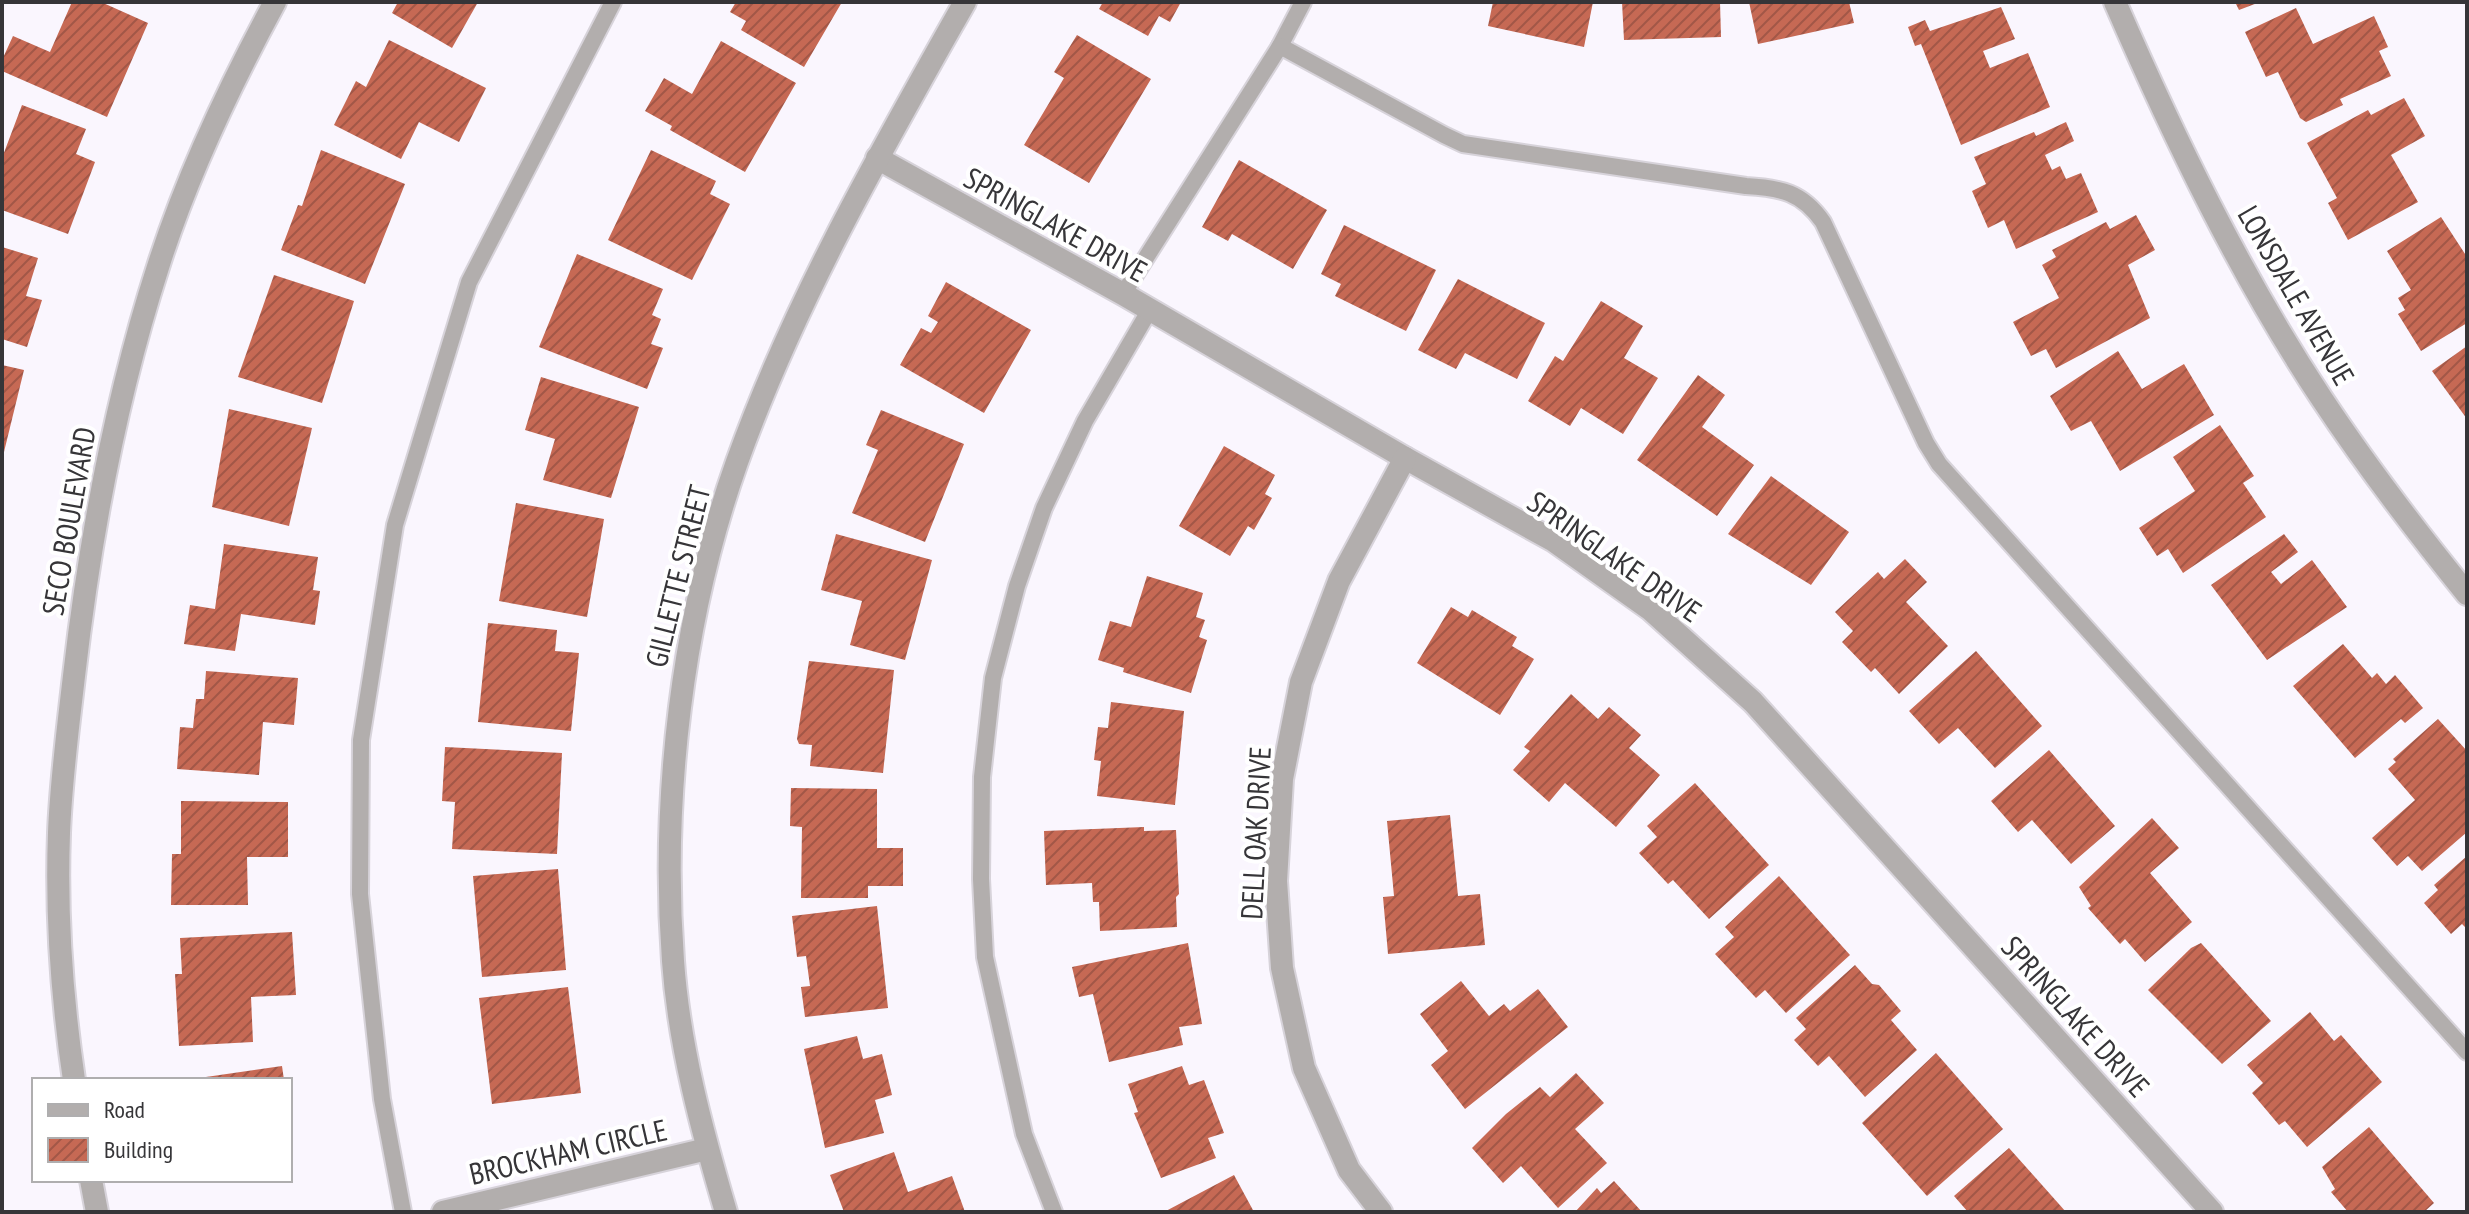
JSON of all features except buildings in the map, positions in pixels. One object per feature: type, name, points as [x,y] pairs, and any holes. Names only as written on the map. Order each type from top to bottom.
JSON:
[{"type":"street","name":"SECO BOULEVARD","points":[[74,1078],[59,929],[59,832],[85,580],[105,467],[158,266],[192,174],[244,59],[275,2]]},
{"type":"street","name":"GILLETTE STREET","points":[[726,1212],[707,1149],[685,1045],[673,963],[669,881],[681,689],[703,574],[737,462],[785,341],[877,158],[965,2]]},
{"type":"street","name":"LONSDALE AVENUE","points":[[2115,2],[2161,108],[2230,242],[2322,398],[2405,517],[2467,594]]},
{"type":"street","name":"SPRINGLAKE DRIVE","points":[[877,158],[1123,294],[1554,541],[1651,610],[1753,702],[2212,1212]]},
{"type":"street","name":"DELL OAK DRIVE","points":[[1381,1212],[1349,1170],[1304,1068],[1282,968],[1276,881],[1282,779],[1301,682],[1339,581],[1405,458]]},
{"type":"street","name":"BROCKHAM CIRCLE","points":[[443,1212],[707,1149]]},
{"type":"street","points":[[91,1182],[97,1212]]},
{"type":"lane","points":[[403,1212],[382,1099],[360,894],[361,740],[395,525],[469,282],[613,2]]},
{"type":"lane","points":[[1123,294],[1280,46],[1303,2]]},
{"type":"lane","points":[[1280,46],[1463,144],[1746,186],[1779,188],[1813,207],[1823,222],[1926,443],[1939,464],[2467,1052]]},
{"type":"lane","points":[[1054,1212],[1024,1134],[985,957],[981,879],[982,777],[993,678],[1017,586],[1044,508],[1085,421],[1149,311]]}]
